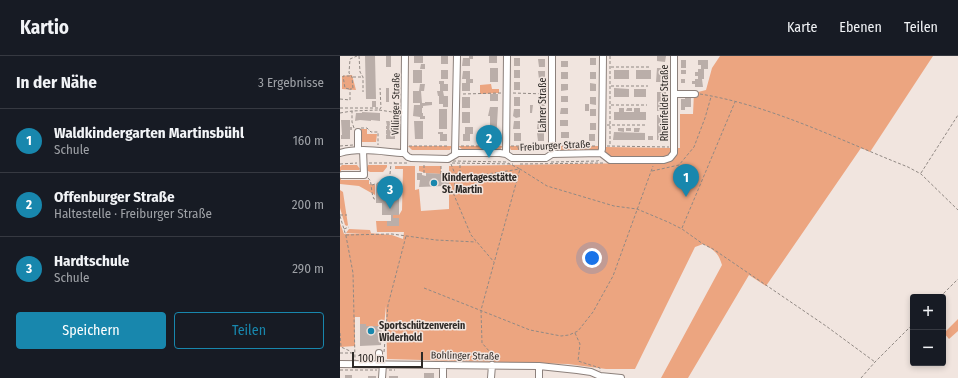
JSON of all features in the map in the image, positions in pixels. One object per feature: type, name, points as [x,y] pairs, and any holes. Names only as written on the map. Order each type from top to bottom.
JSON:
[{"type":"street","name":"Villinger Straße","points":[[404,153],[405,56]]},
{"type":"street","points":[[455,154],[457,56]]},
{"type":"street","points":[[507,56],[507,155]]},
{"type":"street","name":"Lahrer Straße","points":[[552,56],[552,154]]},
{"type":"street","points":[[601,153],[602,56]]},
{"type":"street","name":"Rheinfelder Straße","points":[[674,56],[674,150]]},
{"type":"street","points":[[674,94],[695,94]]},
{"type":"street","points":[[342,175],[364,174],[364,163],[359,148],[358,130]]},
{"type":"street","name":"Freiburger Straße","points":[[340,153],[359,148],[404,153],[411,158],[449,161],[458,152],[546,158],[552,154],[601,153],[610,160],[664,160],[670,158],[674,154],[674,150]]},
{"type":"street","points":[[381,354],[382,378]]},
{"type":"street","name":"Bohlinger Straße","points":[[340,364],[539,366],[591,372],[600,377],[621,378]]},
{"type":"street","points":[[443,378],[444,365]]},
{"type":"street","points":[[491,378],[494,365]]},
{"type":"street","points":[[539,366],[539,378]]},
{"type":"path","points":[[340,99],[350,100],[350,89],[353,89],[352,77],[349,73],[350,59],[356,56]]},
{"type":"path","points":[[359,56],[360,72],[363,77],[363,92]]},
{"type":"path","points":[[610,56],[610,146]]},
{"type":"path","points":[[610,67],[651,68]]},
{"type":"path","points":[[350,89],[344,88],[343,76],[363,77]]},
{"type":"path","points":[[610,86],[648,86]]},
{"type":"path","points":[[380,88],[381,108]]},
{"type":"path","points":[[456,94],[552,94]]},
{"type":"path","points":[[695,94],[723,98],[790,119],[859,146],[921,174],[958,210]]},
{"type":"path","points":[[652,171],[679,164],[694,147],[705,118],[711,96]]},
{"type":"path","points":[[682,229],[736,102]]},
{"type":"path","points":[[610,105],[647,105]]},
{"type":"path","points":[[340,108],[381,108]]},
{"type":"path","points":[[340,113],[378,110],[393,113],[405,113]]},
{"type":"path","points":[[352,111],[358,130],[367,128],[371,132],[378,132],[378,145]]},
{"type":"path","points":[[921,174],[958,115]]},
{"type":"path","points":[[602,125],[646,126]]},
{"type":"path","points":[[355,141],[359,148]]},
{"type":"path","points":[[518,146],[519,151]]},
{"type":"path","points":[[507,155],[508,164]]},
{"type":"path","points":[[449,161],[460,164],[597,164],[615,163],[615,160]]},
{"type":"path","points":[[424,288],[530,330],[561,336],[569,335],[578,331],[593,312],[613,276],[656,160]]},
{"type":"path","points":[[449,161],[455,174],[454,195],[471,235],[494,262]]},
{"type":"path","points":[[340,164],[391,163],[389,184]]},
{"type":"path","points":[[424,164],[424,173]]},
{"type":"path","points":[[460,164],[460,174]]},
{"type":"path","points":[[508,164],[520,169],[547,186],[614,206],[637,210],[682,229],[826,326],[875,362]]},
{"type":"path","points":[[441,165],[441,174]]},
{"type":"path","points":[[455,174],[481,175],[520,169]]},
{"type":"path","points":[[494,365],[490,352],[482,343],[481,310],[520,169]]},
{"type":"path","points":[[371,185],[389,180]]},
{"type":"path","points":[[371,182],[371,193],[374,199],[376,199]]},
{"type":"path","points":[[347,215],[340,216],[353,273],[355,364]]},
{"type":"path","points":[[344,230],[349,227]]},
{"type":"path","points":[[345,235],[374,233],[436,240],[476,242]]},
{"type":"path","points":[[381,354],[388,305],[406,236]]},
{"type":"path","points":[[943,294],[958,279]]},
{"type":"path","points":[[861,378],[910,327]]},
{"type":"path","points":[[340,332],[341,347],[350,351],[351,353]]},
{"type":"path","points":[[574,332],[580,344],[578,361],[600,368],[600,377]]},
{"type":"path","points":[[340,353],[355,353]]},
{"type":"shaded area","points":[[720,56],[933,56],[870,152],[861,148],[766,286],[749,275],[688,378],[661,378],[722,265],[715,252],[703,244],[695,247],[635,369],[606,369],[568,364],[387,359],[386,306],[384,326],[366,326],[365,324],[360,324],[360,317],[355,317],[355,346],[340,347],[340,223],[344,234],[363,233],[346,233],[349,229],[370,230],[371,233],[368,233],[392,235],[403,239],[404,232],[377,232],[376,221],[387,221],[387,226],[399,226],[399,218],[393,218],[393,215],[399,215],[402,210],[403,169],[395,169],[395,166],[415,166],[415,190],[419,189],[421,211],[449,209],[449,166],[634,163],[670,158],[675,148],[680,148],[680,114],[693,114],[694,93],[706,90],[712,68]]},
{"type":"shaded area","points":[[352,75],[356,90],[342,89],[342,76]]},
{"type":"shaded area","points":[[491,84],[492,89],[499,89],[499,93],[480,94],[480,85]]},
{"type":"shaded area","points":[[355,129],[367,129],[367,134],[377,134],[376,142],[362,142],[362,132],[356,132],[355,136]]},
{"type":"shaded area","points":[[408,146],[451,146],[451,148],[450,150],[412,150]]},
{"type":"shaded area","points":[[458,146],[502,147],[500,150],[463,150]]},
{"type":"shaded area","points":[[509,146],[549,146],[546,150],[511,150]]},
{"type":"shaded area","points":[[555,146],[600,146],[598,150],[558,150]]},
{"type":"shaded area","points":[[605,147],[672,148],[671,153],[668,156],[610,157],[605,153]]},
{"type":"shaded area","points":[[342,165],[357,165],[360,169],[341,170],[341,180],[369,180],[369,184],[375,185],[375,195],[359,186],[340,184],[340,167]]},
{"type":"shaded area","points":[[368,165],[387,165],[387,167],[383,172],[370,172],[366,170]]},
{"type":"shaded area","points":[[419,166],[441,166],[441,174],[419,171]]},
{"type":"shaded area","points":[[340,190],[343,192],[347,226],[345,225],[340,208]]},
{"type":"shaded area","points":[[958,319],[958,331],[949,339],[946,335],[946,331]]},
{"type":"building","points":[[365,56],[375,56],[376,99],[366,99]]},
{"type":"building","points":[[386,56],[391,56],[391,67],[386,67]]},
{"type":"building","points":[[414,56],[423,56],[423,63],[414,63]]},
{"type":"building","points":[[441,56],[448,56],[448,64],[441,64]]},
{"type":"building","points":[[469,56],[473,56],[473,59],[470,59],[470,66],[462,66],[463,58],[469,58]]},
{"type":"building","points":[[489,56],[497,56],[497,63],[489,63]]},
{"type":"building","points":[[657,56],[666,56],[665,62],[657,61]]},
{"type":"building","points":[[514,58],[520,58],[520,66],[514,66]]},
{"type":"building","points":[[590,58],[596,58],[596,65],[590,65]]},
{"type":"building","points":[[538,59],[545,59],[545,67],[539,67]]},
{"type":"building","points":[[681,60],[686,60],[686,68],[681,68]]},
{"type":"building","points":[[698,60],[708,60],[708,69],[704,69],[704,79],[702,79],[703,87],[695,87],[695,84],[692,84],[692,81],[698,79],[698,76],[695,76],[695,72],[698,72],[698,69],[701,69],[701,65],[698,65]]},
{"type":"building","points":[[561,61],[568,61],[568,67],[561,67]]},
{"type":"building","points":[[421,64],[425,64],[425,69],[420,69]]},
{"type":"building","points":[[490,68],[498,68],[498,82],[490,82]]},
{"type":"building","points":[[657,68],[666,68],[665,82],[656,82]]},
{"type":"building","points":[[413,70],[422,70],[422,83],[413,83]]},
{"type":"building","points":[[441,70],[448,70],[448,79],[441,79]]},
{"type":"building","points":[[514,70],[520,70],[520,78],[514,78]]},
{"type":"building","points":[[614,70],[629,70],[629,79],[614,79]]},
{"type":"building","points":[[636,70],[651,70],[651,79],[636,79]]},
{"type":"building","points":[[681,70],[686,70],[686,74],[681,74]]},
{"type":"building","points":[[463,71],[470,71],[470,79],[473,79],[473,83],[470,83],[470,91],[462,91],[462,83],[466,83],[466,79],[462,79]]},
{"type":"building","points":[[538,71],[545,71],[545,79],[539,79]]},
{"type":"building","points":[[561,72],[568,72],[568,79],[561,79]]},
{"type":"building","points":[[590,72],[596,72],[596,79],[590,79]]},
{"type":"building","points":[[681,79],[685,79],[685,83],[681,83]]},
{"type":"building","points":[[439,81],[444,81],[444,84],[448,84],[448,91],[443,91],[444,96],[448,96],[448,107],[443,107],[443,104],[439,104],[439,96],[437,91],[440,91]]},
{"type":"building","points":[[514,82],[520,82],[520,90],[514,90]]},
{"type":"building","points":[[539,83],[545,83],[545,91],[539,91]]},
{"type":"building","points":[[590,83],[596,84],[596,91],[590,91]]},
{"type":"building","points":[[420,84],[425,84],[424,91],[421,91],[422,103],[432,102],[432,105],[423,106],[422,108],[422,113],[423,116],[425,116],[425,119],[420,119],[420,117],[413,116],[414,105],[420,105],[420,103],[413,103],[413,91],[419,91]]},
{"type":"building","points":[[561,84],[568,84],[568,90],[561,91]]},
{"type":"building","points":[[386,88],[389,88],[389,102],[386,102]]},
{"type":"building","points":[[614,88],[629,89],[629,97],[614,97]]},
{"type":"building","points":[[634,89],[646,89],[646,97],[634,97]]},
{"type":"building","points":[[657,92],[666,92],[666,111],[657,111]]},
{"type":"building","points":[[490,94],[498,94],[498,101],[490,101]]},
{"type":"building","points":[[561,96],[568,96],[568,102],[561,102]]},
{"type":"building","points":[[462,97],[470,97],[470,108],[462,108]]},
{"type":"building","points":[[514,97],[520,97],[520,106],[514,106]]},
{"type":"building","points":[[590,97],[596,97],[596,105],[590,104]]},
{"type":"building","points":[[538,98],[545,98],[545,106],[539,106]]},
{"type":"building","points":[[691,98],[691,107],[685,107],[685,110],[681,110],[681,99]]},
{"type":"building","points":[[372,101],[376,101],[376,107],[372,107]]},
{"type":"building","points":[[585,104],[589,104],[589,111],[585,111]]},
{"type":"building","points":[[530,105],[533,105],[532,113],[530,113]]},
{"type":"building","points":[[490,107],[498,107],[496,141],[487,141],[488,126],[490,126],[490,116],[488,116]]},
{"type":"building","points":[[561,108],[568,108],[568,114],[560,114]]},
{"type":"building","points":[[619,108],[624,108],[624,112],[634,112],[634,108],[640,108],[640,112],[646,112],[646,120],[614,120],[614,112],[619,112]]},
{"type":"building","points":[[627,108],[632,108],[632,111],[626,111]]},
{"type":"building","points":[[439,109],[447,109],[447,129],[439,129]]},
{"type":"building","points":[[514,109],[520,109],[520,117],[516,118],[513,116]]},
{"type":"building","points":[[539,109],[545,109],[545,118],[539,118]]},
{"type":"building","points":[[590,109],[596,109],[596,116],[590,116]]},
{"type":"building","points":[[462,112],[470,112],[470,123],[462,123]]},
{"type":"building","points":[[356,113],[380,113],[380,121],[355,121]]},
{"type":"building","points":[[657,115],[666,116],[665,140],[657,140]]},
{"type":"building","points":[[341,120],[350,120],[350,127],[352,127],[352,130],[350,130],[350,139],[341,139]]},
{"type":"building","points":[[560,120],[568,120],[568,126],[560,126]]},
{"type":"building","points":[[386,121],[395,121],[395,128],[397,128],[397,130],[395,130],[395,139],[386,139]]},
{"type":"building","points":[[414,121],[423,121],[423,139],[415,139]]},
{"type":"building","points":[[514,121],[520,121],[520,129],[513,129]]},
{"type":"building","points":[[538,121],[544,121],[544,129],[537,129]]},
{"type":"building","points":[[590,123],[596,123],[596,130],[590,130]]},
{"type":"building","points":[[465,127],[473,127],[473,134],[470,134],[470,141],[463,141]]},
{"type":"building","points":[[618,128],[624,128],[624,132],[618,131]]},
{"type":"building","points":[[626,128],[631,128],[631,131],[626,131]]},
{"type":"building","points":[[634,128],[640,128],[639,132],[634,132]]},
{"type":"building","points":[[438,132],[447,134],[447,141],[440,141],[440,134],[438,134]]},
{"type":"building","points":[[561,132],[569,132],[569,138],[561,138]]},
{"type":"building","points":[[614,132],[645,133],[645,140],[613,140]]},
{"type":"building","points":[[514,133],[521,133],[521,141],[514,141]]},
{"type":"building","points":[[537,133],[544,133],[544,141],[538,141]]},
{"type":"building","points":[[589,134],[595,134],[595,141],[589,141]]},
{"type":"building","points":[[648,136],[653,136],[653,140],[648,140]]},
{"type":"building","name":"Kindertagesstätte St. Martin","points":[[417,173],[422,173],[422,175],[426,176],[426,173],[443,174],[443,180],[445,180],[445,177],[449,177],[449,189],[443,189],[444,186],[419,187],[420,180],[417,180]]},
{"type":"building","points":[[376,184],[393,184],[393,187],[399,187],[399,215],[393,215],[393,218],[399,218],[399,226],[387,226],[387,221],[391,221],[391,215],[382,215],[382,203],[376,203]]},
{"type":"building","name":"Sportschützenverein Widerhold","points":[[360,324],[366,324],[366,326],[382,326],[381,345],[360,346]]},
{"type":"building","points":[[424,373],[434,373],[434,378],[424,378]]},
{"type":"building","points":[[345,375],[352,375],[352,378],[345,378]]},
{"type":"building","points":[[368,376],[376,376],[376,378],[368,378]]},
{"type":"building","points":[[389,376],[398,376],[398,378],[389,378]]},
{"type":"place","name":"Offenburger Straße","points":[[489,158]]},
{"type":"place","name":"Kindertagesstätte St. Martin","points":[[434,183]]},
{"type":"place","name":"Waldkindergarten Martinsbühl","points":[[686,197]]},
{"type":"place","name":"Hardtschule","points":[[390,209]]},
{"type":"place","name":"Sportschützenverein Widerhold","points":[[371,331]]}]
